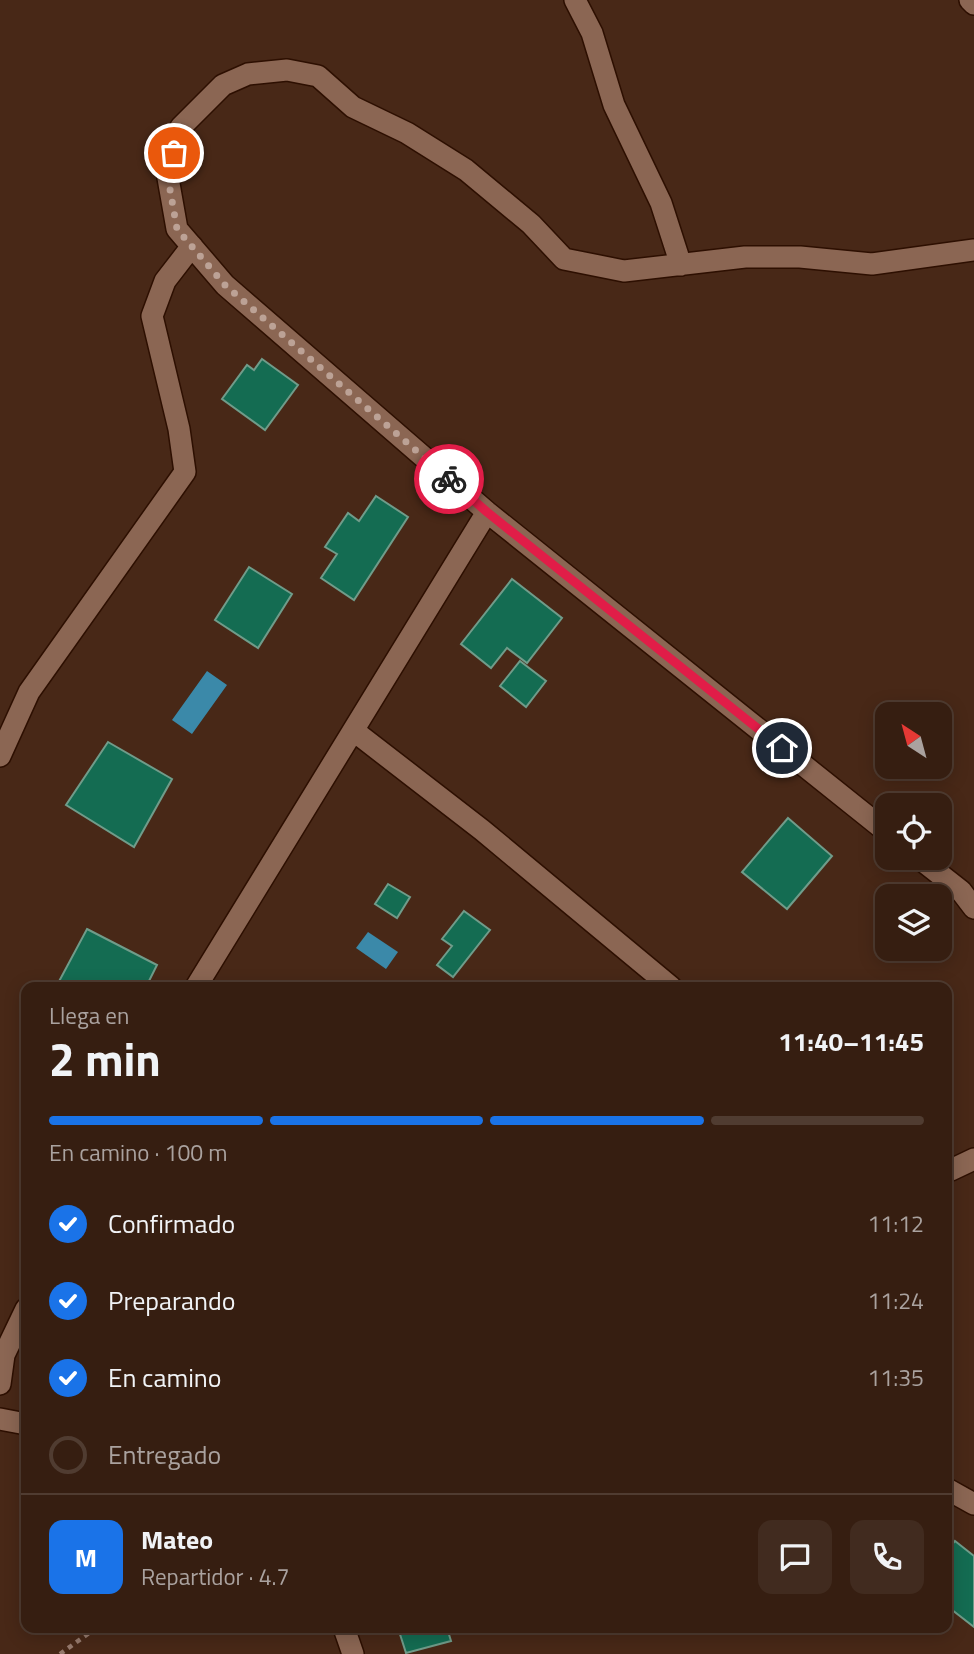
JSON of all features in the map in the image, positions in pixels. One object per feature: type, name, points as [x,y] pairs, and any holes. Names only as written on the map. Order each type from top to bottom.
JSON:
[{"type":"street","points":[[575,0],[592,33],[614,105],[661,203],[681,265]]},
{"type":"street","points":[[970,0],[974,4]]},
{"type":"street","points":[[875,822],[487,512],[225,285],[177,229],[168,178],[181,127],[223,85],[248,74],[287,70],[318,76],[353,107],[407,133],[466,170],[531,224],[564,259],[624,271],[745,257],[800,257],[872,264],[974,250]]},
{"type":"street","points":[[0,756],[29,692],[185,472],[179,429],[152,316],[165,281],[192,246]]},
{"type":"street","points":[[199,982],[487,512]]},
{"type":"street","points":[[354,731],[482,830],[665,982]]},
{"type":"street","points":[[934,870],[961,891],[974,908]]},
{"type":"street","points":[[952,1170],[974,1159]]},
{"type":"street","points":[[0,1384],[4,1355],[21,1319]]},
{"type":"street","points":[[0,1419],[21,1423]]},
{"type":"street","points":[[952,1492],[974,1504]]},
{"type":"street","points":[[346,1633],[353,1654]]},
{"type":"path","points":[[60,1654],[89,1633]]},
{"type":"water","points":[[207,671],[227,685],[192,734],[172,720]]},
{"type":"water","points":[[368,932],[398,952],[386,969],[356,948]]},
{"type":"building","points":[[262,359],[298,385],[265,430],[222,399],[247,365],[254,370]]},
{"type":"building","points":[[376,496],[408,517],[354,600],[321,578],[337,554],[325,547],[348,513],[359,521]]},
{"type":"building","points":[[249,567],[292,594],[258,648],[215,620]]},
{"type":"building","points":[[512,579],[562,618],[527,663],[507,648],[491,668],[461,644]]},
{"type":"building","points":[[520,661],[546,681],[526,707],[500,686]]},
{"type":"building","points":[[108,742],[172,779],[134,847],[66,805]]},
{"type":"building","points":[[788,818],[832,856],[787,909],[742,872]]},
{"type":"building","points":[[388,884],[410,897],[397,918],[375,904]]},
{"type":"building","points":[[464,911],[490,930],[453,977],[437,965],[452,946],[442,939]]},
{"type":"building","points":[[87,929],[157,965],[148,982],[59,982]]},
{"type":"building","points":[[955,1541],[974,1556],[974,1627],[952,1610],[952,1545]]},
{"type":"building","points":[[400,1633],[449,1633],[451,1641],[406,1653]]},
{"type":"way so far","points":[[174,153],[168,178],[177,229],[225,285],[449,479]]},
{"type":"route","points":[[449,479],[782,748]]}]
